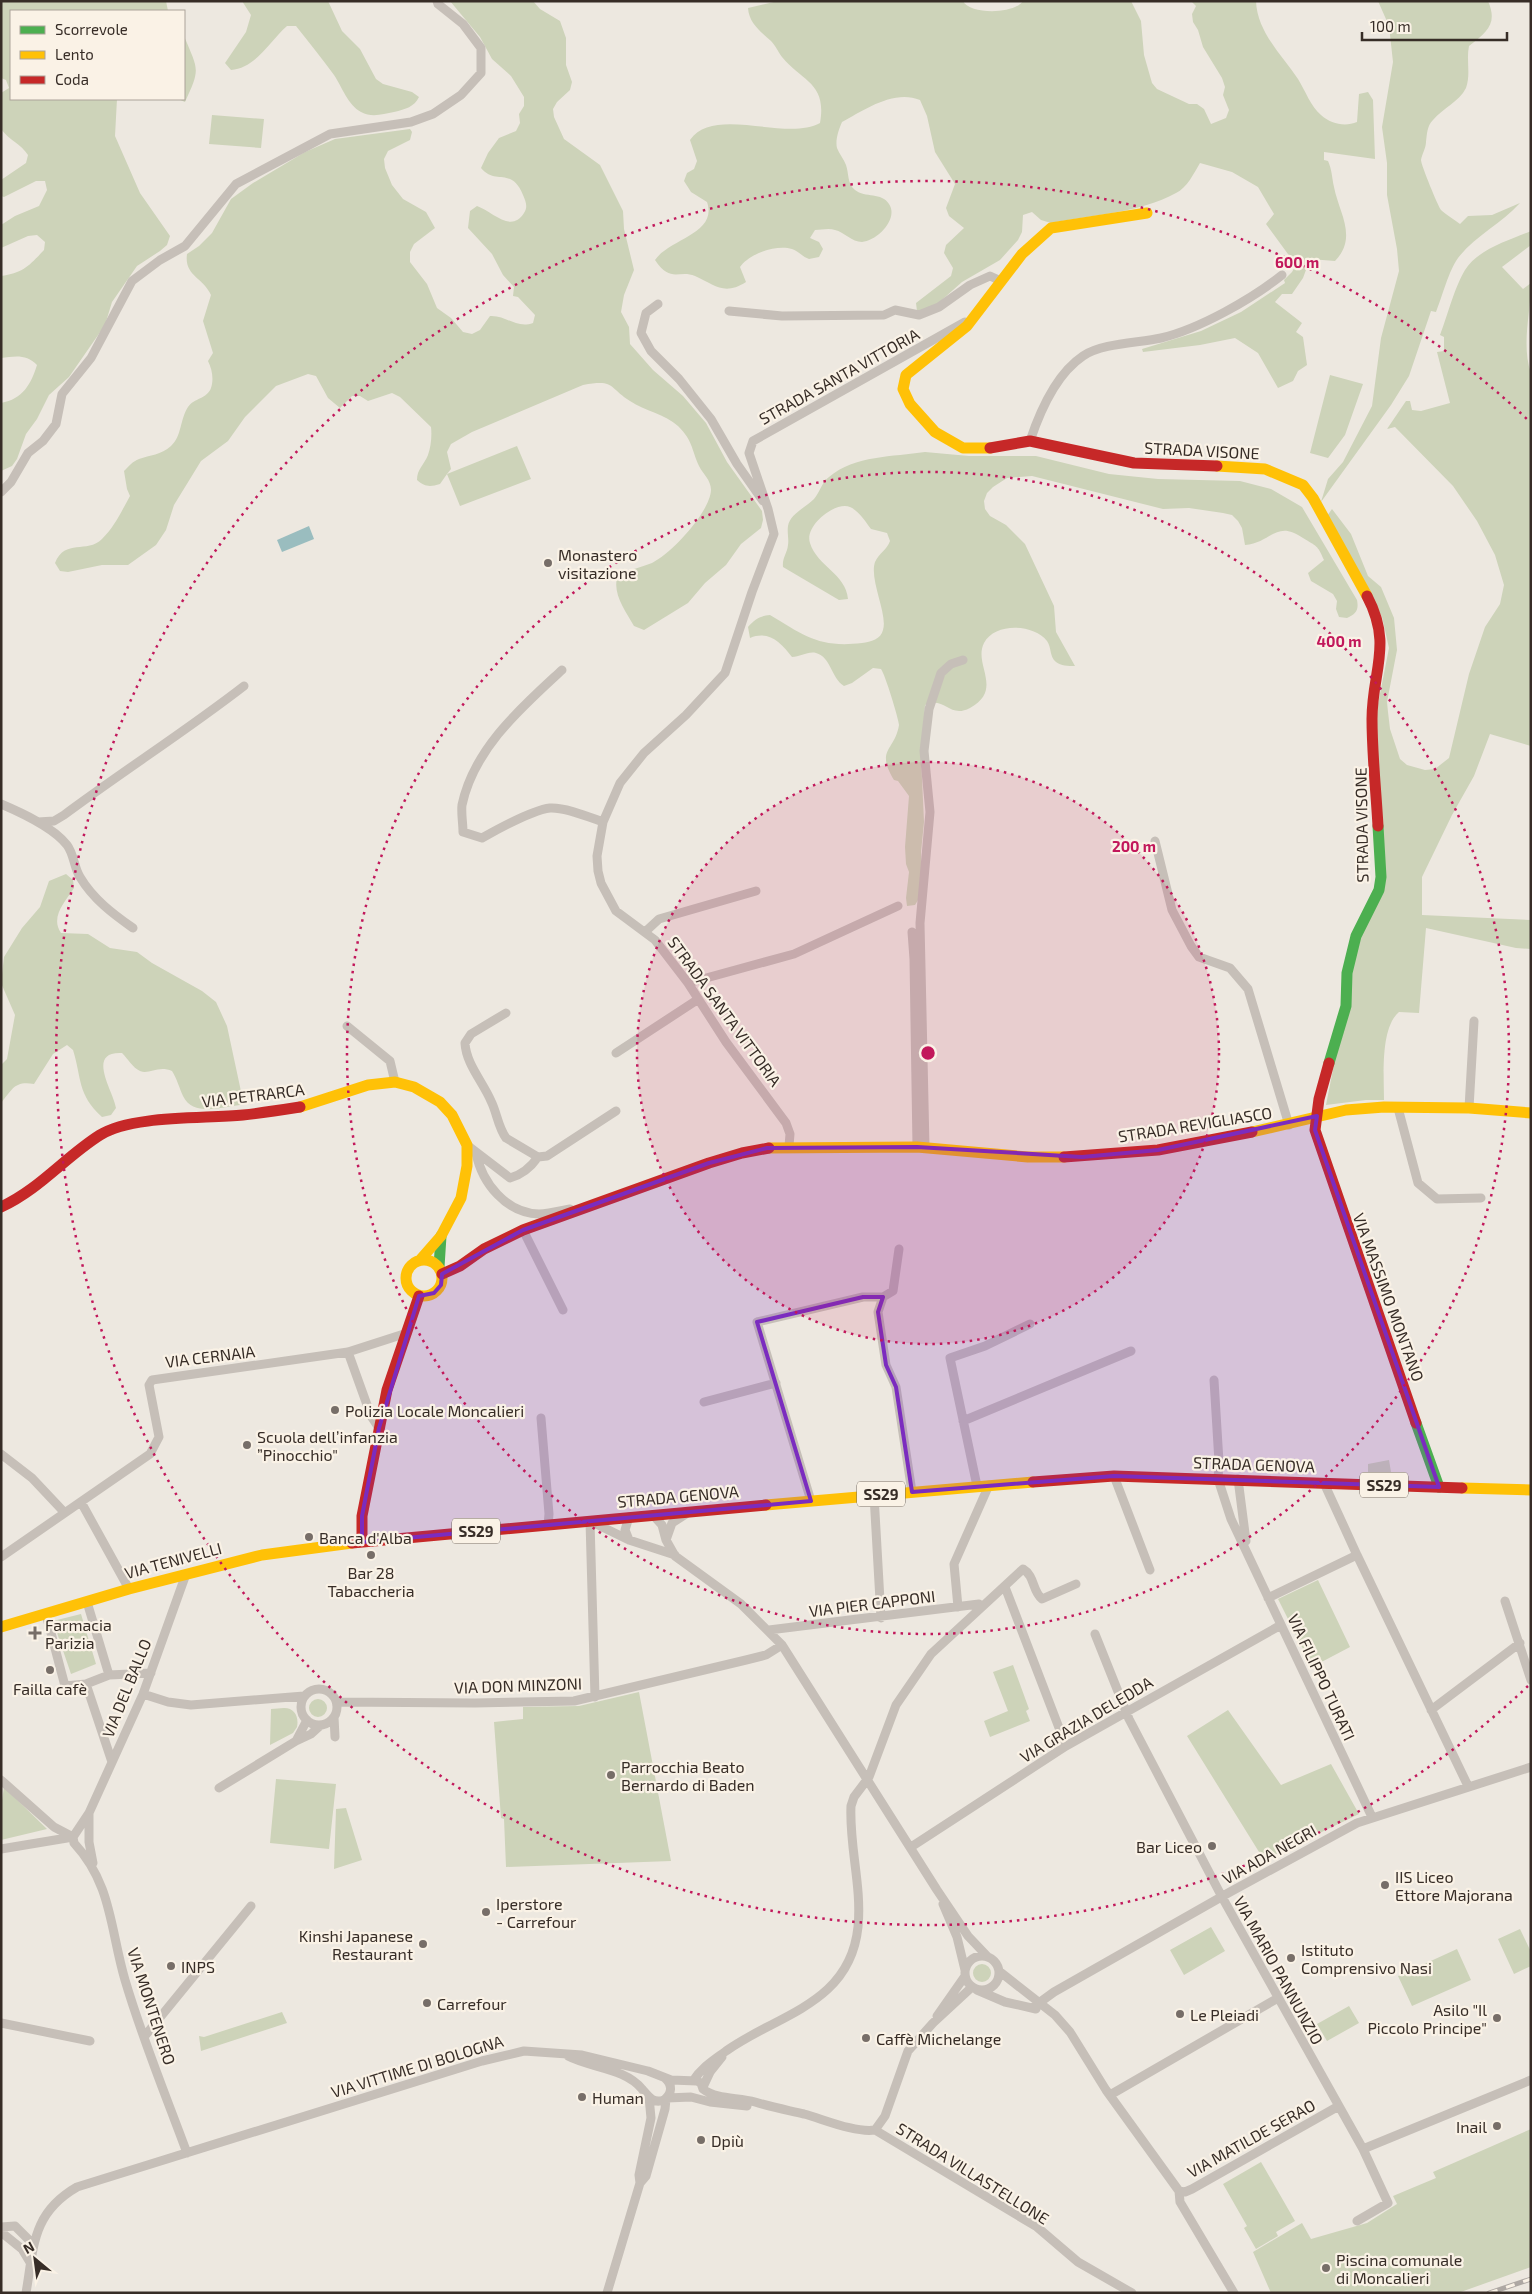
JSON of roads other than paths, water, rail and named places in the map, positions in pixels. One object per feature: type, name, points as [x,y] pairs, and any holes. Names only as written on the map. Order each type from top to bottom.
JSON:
[{"type":"street","points":[[1,492],[11,482],[28,453],[43,441],[56,424],[62,394],[90,358],[132,281],[160,260],[185,246],[236,184],[330,134],[411,122],[433,114],[461,95],[481,73],[481,48],[463,24],[438,4],[437,1]]},
{"type":"street","name":"STRADA VISONE","points":[[1147,214],[1051,228],[1022,254],[967,326],[906,375],[903,389],[910,404],[935,432],[963,448],[995,448],[1030,441],[1134,463],[1183,463],[1264,469],[1303,485],[1313,498],[1345,554],[1377,614],[1381,652],[1372,717],[1381,876],[1379,890],[1356,936],[1347,973],[1346,1006],[1319,1099],[1317,1116]]},
{"type":"street","points":[[1030,441],[1038,418],[1055,386],[1072,365],[1085,354],[1164,337],[1195,326],[1260,292],[1282,275]]},
{"type":"street","points":[[730,311],[782,316],[884,315],[895,310],[919,314],[939,306],[970,285],[990,276],[1001,281]]},
{"type":"street","name":"STRADA SANTA VITTORIA","points":[[658,304],[646,314],[641,333],[651,351],[679,379],[711,419],[737,464],[768,509]]},
{"type":"street","name":"STRADA SANTA VITTORIA","points":[[789,1146],[790,1134],[786,1123],[726,1042],[697,1000],[688,983],[655,940],[616,911],[601,883],[598,856],[602,822],[620,782],[644,753],[686,715],[725,673],[774,534],[750,453],[752,441],[975,316]]},
{"type":"street","points":[[921,1147],[920,923],[930,812],[924,751],[929,709],[941,673],[951,664],[963,660]]},
{"type":"street","points":[[562,670],[517,712],[478,761],[462,806],[463,832],[482,838],[516,820],[550,808],[582,814],[602,822]]},
{"type":"street","points":[[38,822],[54,821],[64,815],[158,747],[197,723],[244,686]]},
{"type":"street","points":[[1,804],[38,822],[67,846],[76,870],[87,888],[112,913],[133,928]]},
{"type":"street","points":[[1154,841],[1172,910],[1191,946],[1199,957],[1230,968],[1248,989],[1289,1125]]},
{"type":"street","points":[[645,932],[659,919],[756,891]]},
{"type":"street","points":[[688,983],[794,954],[898,906]]},
{"type":"street","points":[[912,932],[921,1147]]},
{"type":"street","points":[[616,1053],[697,1000]]},
{"type":"street","points":[[506,1013],[471,1034],[465,1043],[466,1052],[492,1101],[506,1138],[538,1157],[547,1156],[616,1111]]},
{"type":"street","points":[[1469,1108],[1474,1021]]},
{"type":"street","points":[[347,1026],[390,1061],[395,1082]]},
{"type":"street","name":"VIA PETRARCA","points":[[1,1207],[22,1197],[100,1135],[118,1127],[148,1122],[244,1115],[307,1106],[368,1085],[395,1082],[414,1087],[440,1102],[452,1115],[471,1149],[461,1198],[441,1236],[420,1260]]},
{"type":"street","points":[[1398,1108],[1418,1183],[1426,1192],[1437,1199],[1480,1198]]},
{"type":"street","name":"STRADA REVIGLIASCO","points":[[440,1271],[460,1266],[484,1249],[523,1230],[742,1153],[789,1146],[921,1147],[1028,1156],[1082,1157],[1158,1150],[1289,1125],[1317,1116],[1346,1110],[1469,1108],[1531,1113]]},
{"type":"street","name":"VIA MASSIMO MONTANO","points":[[1317,1116],[1315,1130],[1440,1487]]},
{"type":"street","points":[[471,1149],[510,1178],[518,1176],[534,1164],[538,1157]]},
{"type":"street","name":"STRADA REVIGLIASCO","points":[[471,1149],[482,1171],[502,1200],[524,1211],[539,1214],[594,1205]]},
{"type":"street","points":[[523,1230],[563,1310]]},
{"type":"street","name":"VIA PETRARCA","points":[[440,1271],[441,1236]]},
{"type":"street","points":[[811,1501],[757,1322],[863,1297],[883,1297],[893,1291],[899,1249]]},
{"type":"street","points":[[420,1260],[431,1261],[440,1271],[441,1285],[438,1290],[429,1296],[419,1296],[409,1288],[406,1277],[410,1266],[420,1260]]},
{"type":"street","points":[[360,1543],[362,1516],[387,1390],[408,1333],[419,1296]]},
{"type":"street","points":[[883,1297],[878,1312],[886,1365],[896,1388],[912,1492]]},
{"type":"street","points":[[977,1486],[950,1358],[984,1346],[1030,1324]]},
{"type":"street","name":"VIA CERNAIA","points":[[1,1557],[150,1454],[157,1444],[159,1437],[149,1386],[152,1380],[348,1352],[408,1333]]},
{"type":"street","points":[[963,1421],[1131,1351]]},
{"type":"street","points":[[348,1352],[371,1416],[378,1428]]},
{"type":"street","points":[[1214,1380],[1219,1462],[1218,1480]]},
{"type":"street","points":[[704,1402],[776,1383]]},
{"type":"street","points":[[541,1418],[549,1514],[548,1525]]},
{"type":"street","points":[[1,1454],[11,1459],[64,1512]]},
{"type":"street","points":[[1114,1476],[1150,1570]]},
{"type":"street","name":"STRADA GENOVA","points":[[360,1543],[874,1495],[1114,1476],[1531,1490]]},
{"type":"street","name":"VIA FILIPPO TURATI","points":[[1238,1479],[1246,1549]]},
{"type":"street","name":"VIA FILIPPO TURATI","points":[[1218,1480],[1231,1518],[1372,1817]]},
{"type":"street","points":[[1324,1483],[1468,1786]]},
{"type":"street","points":[[958,1607],[954,1564],[989,1485]]},
{"type":"street","points":[[874,1495],[881,1618]]},
{"type":"street","points":[[81,1502],[129,1589]]},
{"type":"street","points":[[666,1540],[672,1523],[691,1512]]},
{"type":"street","points":[[653,1515],[662,1525],[666,1540],[676,1556]]},
{"type":"street","points":[[629,1517],[625,1530],[629,1540]]},
{"type":"street","points":[[595,1697],[590,1521],[629,1540],[676,1556],[741,1604],[782,1645],[968,1936],[997,1964],[999,1971],[998,1980],[993,1986],[985,1990],[975,1988]]},
{"type":"street","name":"VIA TENIVELLI","points":[[1,1628],[129,1589],[262,1555],[360,1543]]},
{"type":"street","points":[[1268,1598],[1357,1555]]},
{"type":"street","points":[[875,2130],[857,2129],[801,2113],[765,2107],[710,2102],[693,2097],[686,2088],[710,2062],[751,2035],[794,2015],[814,2002],[841,1975],[846,1966],[858,1928],[858,1888],[851,1806],[854,1797],[867,1780],[888,1721],[896,1705],[931,1654],[1023,1569],[1030,1573],[1038,1595],[1042,1599],[1076,1584]]},
{"type":"street","name":"VIA DEL BALLO","points":[[75,1834],[89,1813],[143,1694],[186,1574]]},
{"type":"street","points":[[1005,1587],[1066,1746]]},
{"type":"street","points":[[1505,1601],[1531,1680]]},
{"type":"street","points":[[88,1602],[108,1675]]},
{"type":"street","name":"VIA PIER CAPPONI","points":[[769,1630],[881,1618],[979,1604]]},
{"type":"street","points":[[46,1614],[65,1686],[86,1684],[108,1675],[151,1673]]},
{"type":"street","name":"VIA GRAZIA DELEDDA","points":[[910,1847],[1066,1746],[1281,1625]]},
{"type":"street","name":"VIA MARIO PANNUNZIO","points":[[1095,1634],[1126,1711],[1222,1897],[1362,2149],[1388,2203],[1357,2221]]},
{"type":"street","points":[[1431,1710],[1520,1643]]},
{"type":"street","name":"VIA DON MINZONI","points":[[337,1702],[574,1701],[760,1656],[782,1645]]},
{"type":"street","points":[[86,1684],[112,1762]]},
{"type":"street","points":[[283,1699],[301,1709],[307,1720],[322,1724],[334,1737],[334,1717],[337,1702],[330,1692],[320,1688],[308,1692],[304,1696],[301,1709]]},
{"type":"street","points":[[143,1694],[168,1702],[191,1706],[304,1696]]},
{"type":"street","points":[[219,1788],[296,1741],[311,1734],[322,1724],[334,1717]]},
{"type":"street","points":[[296,1741],[307,1720]]},
{"type":"street","name":"VIA ADA NEGRI","points":[[1035,2005],[1222,1897],[1357,1823],[1531,1767]]},
{"type":"street","points":[[1,1782],[54,1828],[75,1834]]},
{"type":"street","name":"VIA MONTENERO","points":[[89,1813],[89,1838],[94,1868]]},
{"type":"street","points":[[1,1849],[86,1831],[89,1838],[80,1847]]},
{"type":"street","name":"VIA MONTENERO","points":[[75,1834],[74,1843],[80,1847],[94,1868],[106,1896],[125,1979],[144,2037],[187,2153]]},
{"type":"street","points":[[938,1890],[957,1937],[965,1974],[975,1988],[1004,2002],[1035,2005]]},
{"type":"street","points":[[144,2037],[250,1906]]},
{"type":"street","points":[[965,1974],[970,1960],[978,1956],[987,1956]]},
{"type":"street","points":[[999,1971],[1035,2005],[1055,2015],[1070,2032],[1110,2095],[1179,2191],[1180,2202],[1234,2293]]},
{"type":"street","name":"STRADA VILLASTELLONE","points":[[933,2023],[965,1974]]},
{"type":"street","name":"STRADA VILLASTELLONE","points":[[975,1988],[933,2023],[908,2051],[884,2116],[875,2130],[1037,2227],[1078,2262],[1132,2293]]},
{"type":"street","points":[[1110,2095],[1278,1998]]},
{"type":"street","points":[[1,2022],[90,2041]]},
{"type":"street","name":"VIA VITTIME DI BOLOGNA","points":[[26,2293],[35,2238],[47,2211],[66,2193],[77,2187],[507,2054],[524,2051],[582,2055],[648,2071],[662,2078],[692,2082]]},
{"type":"street","points":[[565,2055],[582,2063],[623,2075],[636,2082],[656,2102],[700,2095],[710,2072],[724,2053]]},
{"type":"street","points":[[607,2293],[640,2183],[646,2176],[666,2109],[666,2099],[670,2093],[670,2086],[662,2078],[652,2078],[646,2088],[651,2118],[639,2176],[640,2183]]},
{"type":"street","points":[[1362,2149],[1531,2080]]},
{"type":"street","points":[[692,2082],[699,2082],[703,2088],[716,2095],[755,2102],[765,2107]]},
{"type":"street","name":"VIA MATILDE SERAO","points":[[1179,2191],[1185,2192],[1338,2106]]},
{"type":"street","points":[[1,2226],[15,2226],[34,2245]]},
{"type":"street","points":[[1,2232],[22,2249],[31,2264]]},
{"type":"water","points":[[309,526],[314,539],[282,552],[277,540]]},
{"type":"railway","points":[[1489,2293],[1531,2279]]},
{"type":"place","name":"Monastero visitazione","points":[[548,563]]},
{"type":"place","name":"Polizia Locale Moncalieri","points":[[335,1410]]},
{"type":"place","name":"Scuola dell’infanzia ”Pinocchio\"","points":[[247,1445]]},
{"type":"place","name":"Banca d'Alba","points":[[309,1537]]},
{"type":"place","name":"Bar 28 Tabaccheria","points":[[371,1555]]},
{"type":"place","name":"Farmacia Parizia","points":[[35,1633]]},
{"type":"place","name":"Failla cafè","points":[[50,1670]]},
{"type":"place","name":"Parrocchia Beato Bernardo di Baden","points":[[611,1775]]},
{"type":"place","name":"Bar Liceo","points":[[1212,1846]]},
{"type":"place","name":"IIS Liceo Ettore Majorana","points":[[1385,1885]]},
{"type":"place","name":"Iperstore - Carrefour","points":[[486,1912]]},
{"type":"place","name":"Kinshi Japanese Restaurant","points":[[423,1944]]},
{"type":"place","name":"Istituto Comprensivo Nasi","points":[[1291,1958]]},
{"type":"place","name":"INPS","points":[[171,1966]]},
{"type":"place","name":"Carrefour","points":[[427,2003]]},
{"type":"place","name":"Le Pleiadi","points":[[1180,2014]]},
{"type":"place","name":"Asilo \"Il Piccolo Principe\"","points":[[1497,2018]]},
{"type":"place","name":"Caffè Michelange","points":[[866,2038]]},
{"type":"place","name":"Human","points":[[582,2097]]},
{"type":"place","name":"Inail","points":[[1497,2126]]},
{"type":"place","name":"Dpiù","points":[[701,2140]]},
{"type":"place","name":"Piscina comunale di Moncalieri","points":[[1326,2268]]}]
